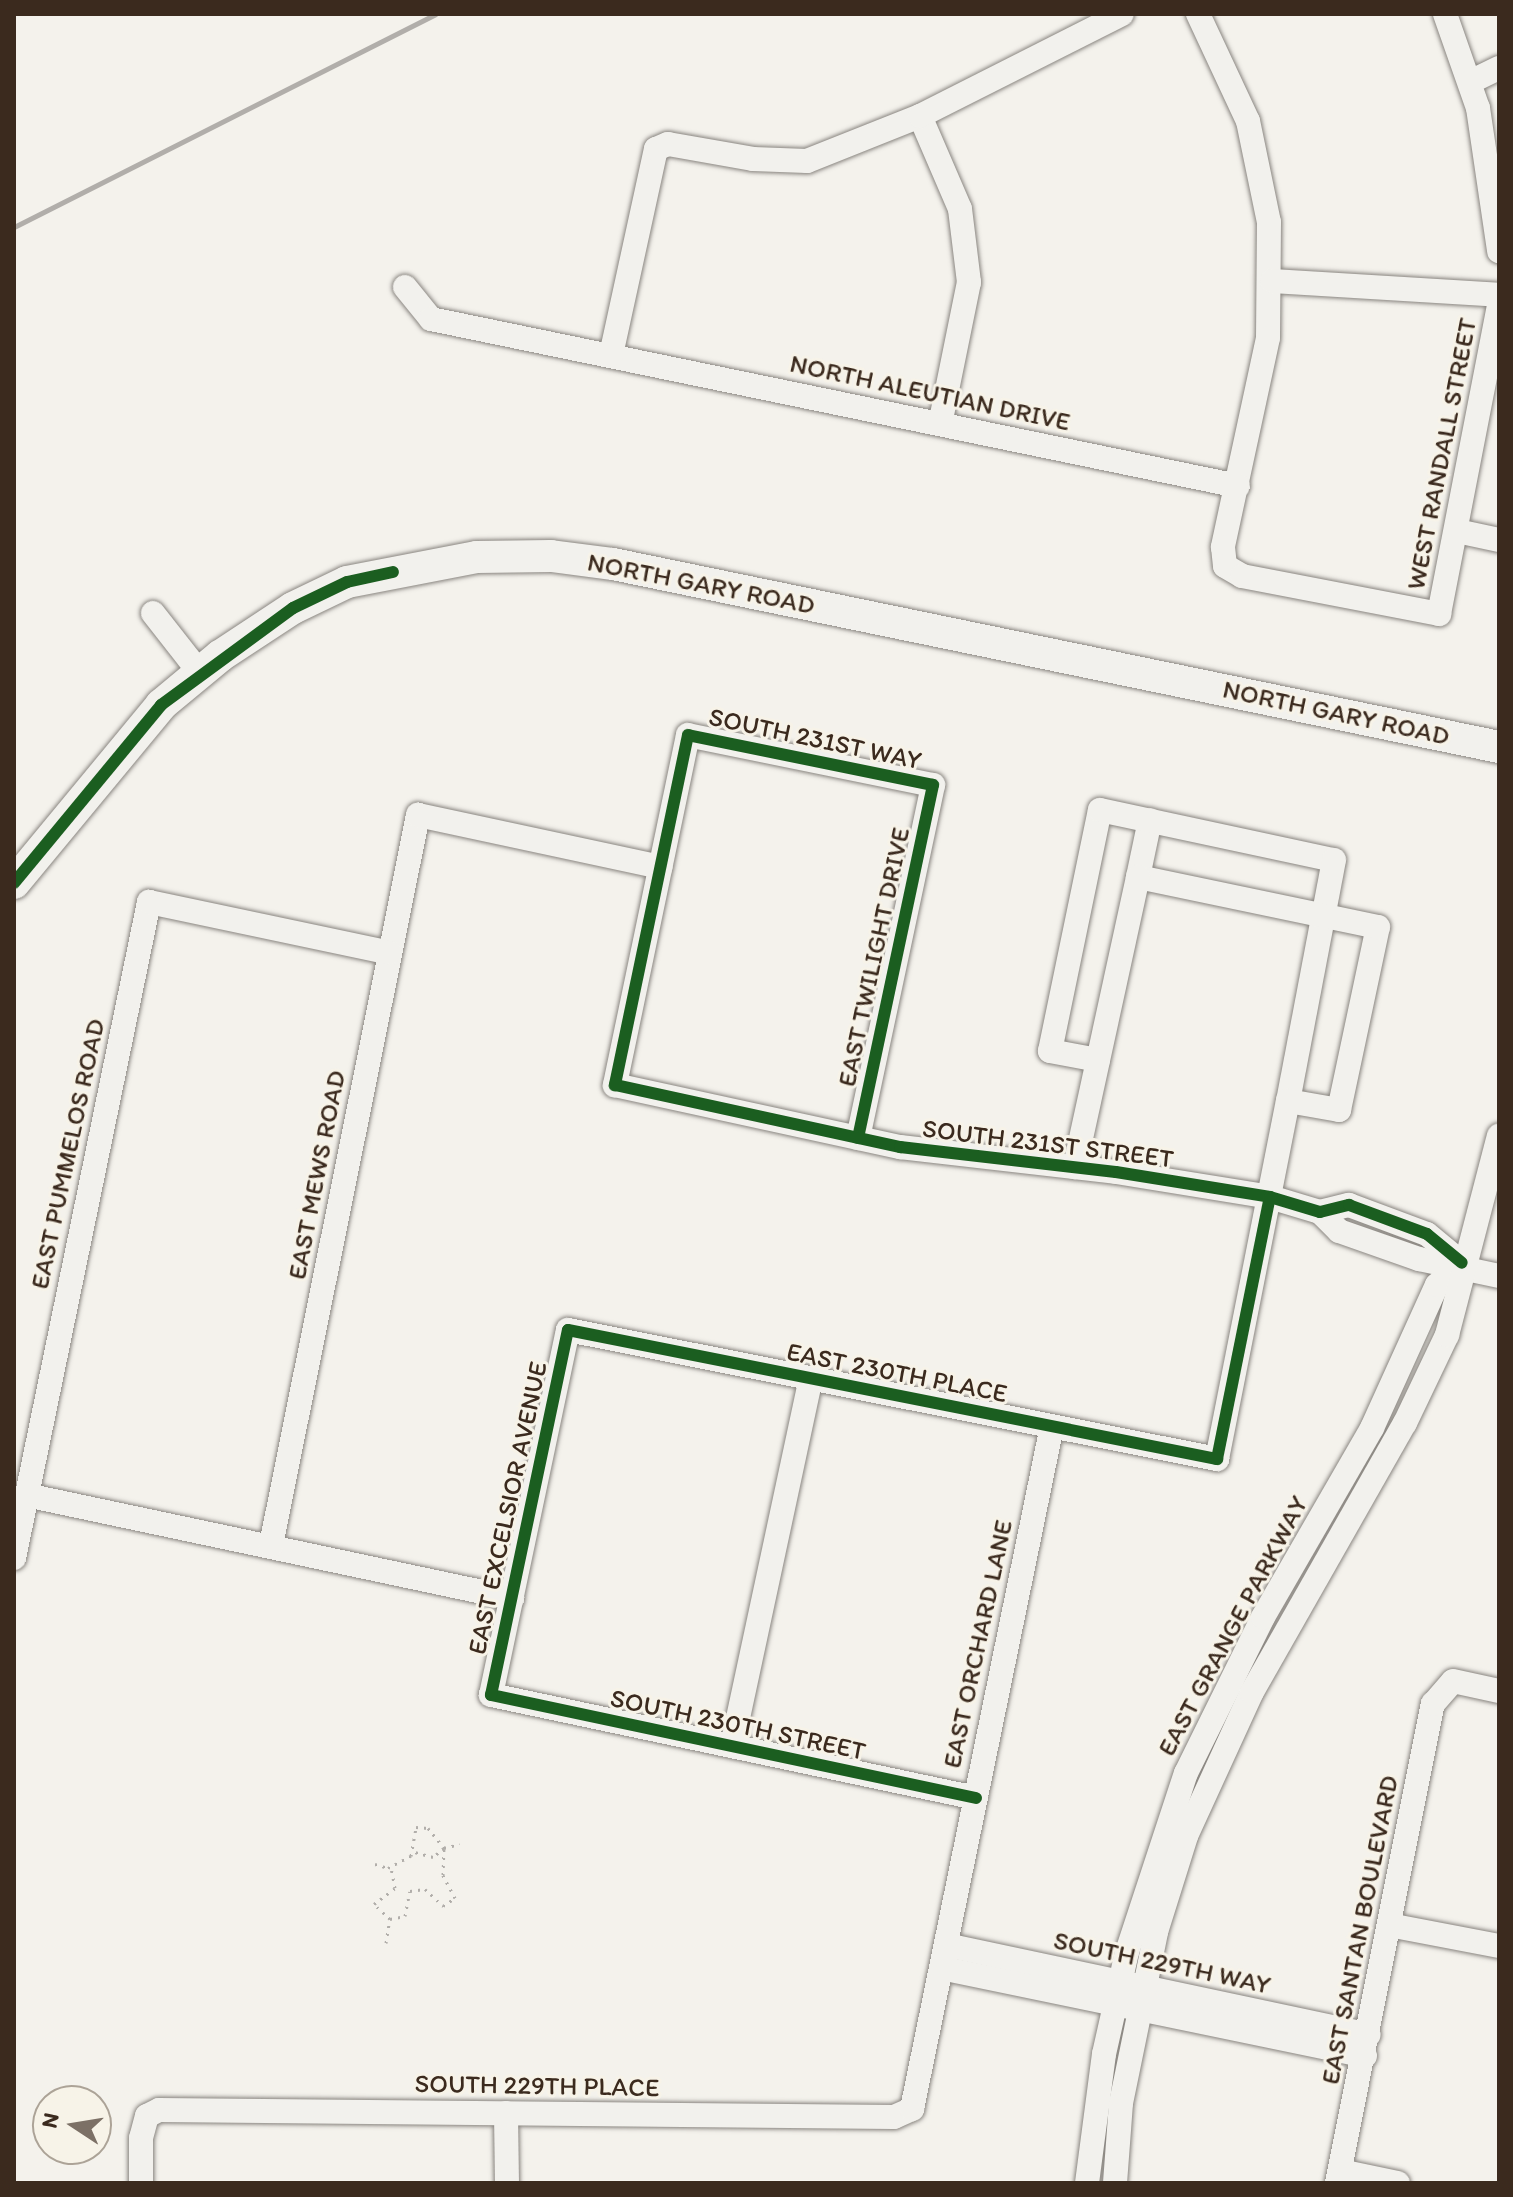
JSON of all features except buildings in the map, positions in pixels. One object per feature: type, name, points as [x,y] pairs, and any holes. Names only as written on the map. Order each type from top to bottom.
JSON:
[{"type":"main road","name":"NORTH GARY ROAD","points":[[14,883],[106,766],[161,705],[200,673],[293,608],[347,582],[477,557],[551,556],[1499,747]]},
{"type":"street","points":[[611,355],[647,169],[656,149],[668,144],[753,159],[807,161],[920,116],[1122,14]]},
{"type":"street","points":[[1198,14],[1248,121],[1262,170],[1272,281],[1268,338],[1238,486]]},
{"type":"street","points":[[1445,14],[1470,82],[1499,251]]},
{"type":"street","points":[[1470,82],[1499,68]]},
{"type":"street","points":[[920,116],[960,209],[969,282],[940,424]]},
{"type":"street","points":[[1272,281],[1499,295]]},
{"type":"street","name":"NORTH ALEUTIAN DRIVE","points":[[405,287],[431,319],[1238,486]]},
{"type":"street","name":"WEST RANDALL STREET","points":[[1238,486],[1223,547],[1225,566],[1242,576],[1439,614],[1499,304]]},
{"type":"street","points":[[1457,531],[1499,540]]},
{"type":"street","points":[[153,613],[200,673]]},
{"type":"street","name":"SOUTH 231ST WAY","points":[[660,867],[688,735],[933,785]]},
{"type":"street","name":"EAST TWILIGHT DRIVE","points":[[858,1138],[933,785]]},
{"type":"street","points":[[1098,1060],[1050,1051],[1100,810],[1334,860],[1326,917],[1270,1197]]},
{"type":"street","name":"EAST MEWS ROAD","points":[[271,1545],[418,815],[660,867]]},
{"type":"street","points":[[1075,1167],[1150,820]]},
{"type":"street","name":"SOUTH 231ST STREET","points":[[660,867],[615,1085],[858,1138],[1270,1197],[1320,1212],[1339,1231],[1419,1259],[1462,1263],[1499,1276]]},
{"type":"street","points":[[1138,877],[1378,927],[1339,1110],[1288,1101]]},
{"type":"street","name":"EAST PUMMELOS ROAD","points":[[14,1558],[149,902],[390,953]]},
{"type":"street","name":"EAST GRANGE PARKWAY","points":[[1115,2183],[1121,2103],[1145,2001],[1156,1932],[1206,1791],[1259,1680],[1428,1377],[1462,1288],[1462,1263],[1499,1136]]},
{"type":"street","name":"EAST 230TH PLACE","points":[[568,1330],[1217,1459],[1270,1197]]},
{"type":"street","name":"EAST GRANGE PARKWAY","points":[[1087,2183],[1117,1995],[1156,1850],[1219,1702],[1372,1428],[1437,1285],[1462,1263]]},
{"type":"street","name":"EAST EXCELSIOR AVENUE","points":[[491,1695],[568,1330]]},
{"type":"street","points":[[732,1746],[811,1378]]},
{"type":"street","name":"EAST ORCHARD LANE","points":[[912,2109],[1052,1426]]},
{"type":"street","points":[[26,1495],[512,1598]]},
{"type":"street","name":"EAST SANTAN BOULEVARD","points":[[1338,2177],[1441,1690],[1453,1681],[1499,1691]]},
{"type":"street","name":"SOUTH 230TH STREET","points":[[491,1695],[976,1798]]},
{"type":"street","points":[[1389,1925],[1499,1946]]},
{"type":"street","name":"SOUTH 229TH WAY","points":[[943,1957],[1367,2045]]},
{"type":"street","name":"SOUTH 229TH PLACE","points":[[141,2183],[141,2138],[147,2116],[159,2110],[894,2117],[912,2109]]},
{"type":"street","points":[[506,2113],[507,2183]]},
{"type":"street","points":[[1338,2177],[1398,2183]]},
{"type":"path","points":[[390,1919],[405,1916],[415,1888],[425,1889],[436,1905],[455,1898],[443,1875],[444,1848],[428,1828],[416,1827],[414,1852]]},
{"type":"path","points":[[375,1864],[390,1866],[414,1852],[433,1857],[444,1848],[460,1844]]},
{"type":"path","points":[[390,1866],[395,1888],[374,1904],[390,1919]]},
{"type":"path","points":[[386,1943],[390,1919]]},
{"type":"railway","points":[[14,227],[435,14]]},
{"type":"cycle path","points":[[14,883],[161,705],[293,608],[347,582],[393,572]]},
{"type":"cycle path","points":[[858,1138],[933,785],[688,735],[615,1085],[900,1147],[1116,1172],[1270,1197],[1320,1212],[1349,1205],[1427,1234],[1462,1263]]},
{"type":"cycle path","points":[[976,1798],[491,1695],[568,1330],[1217,1459],[1270,1197]]}]
